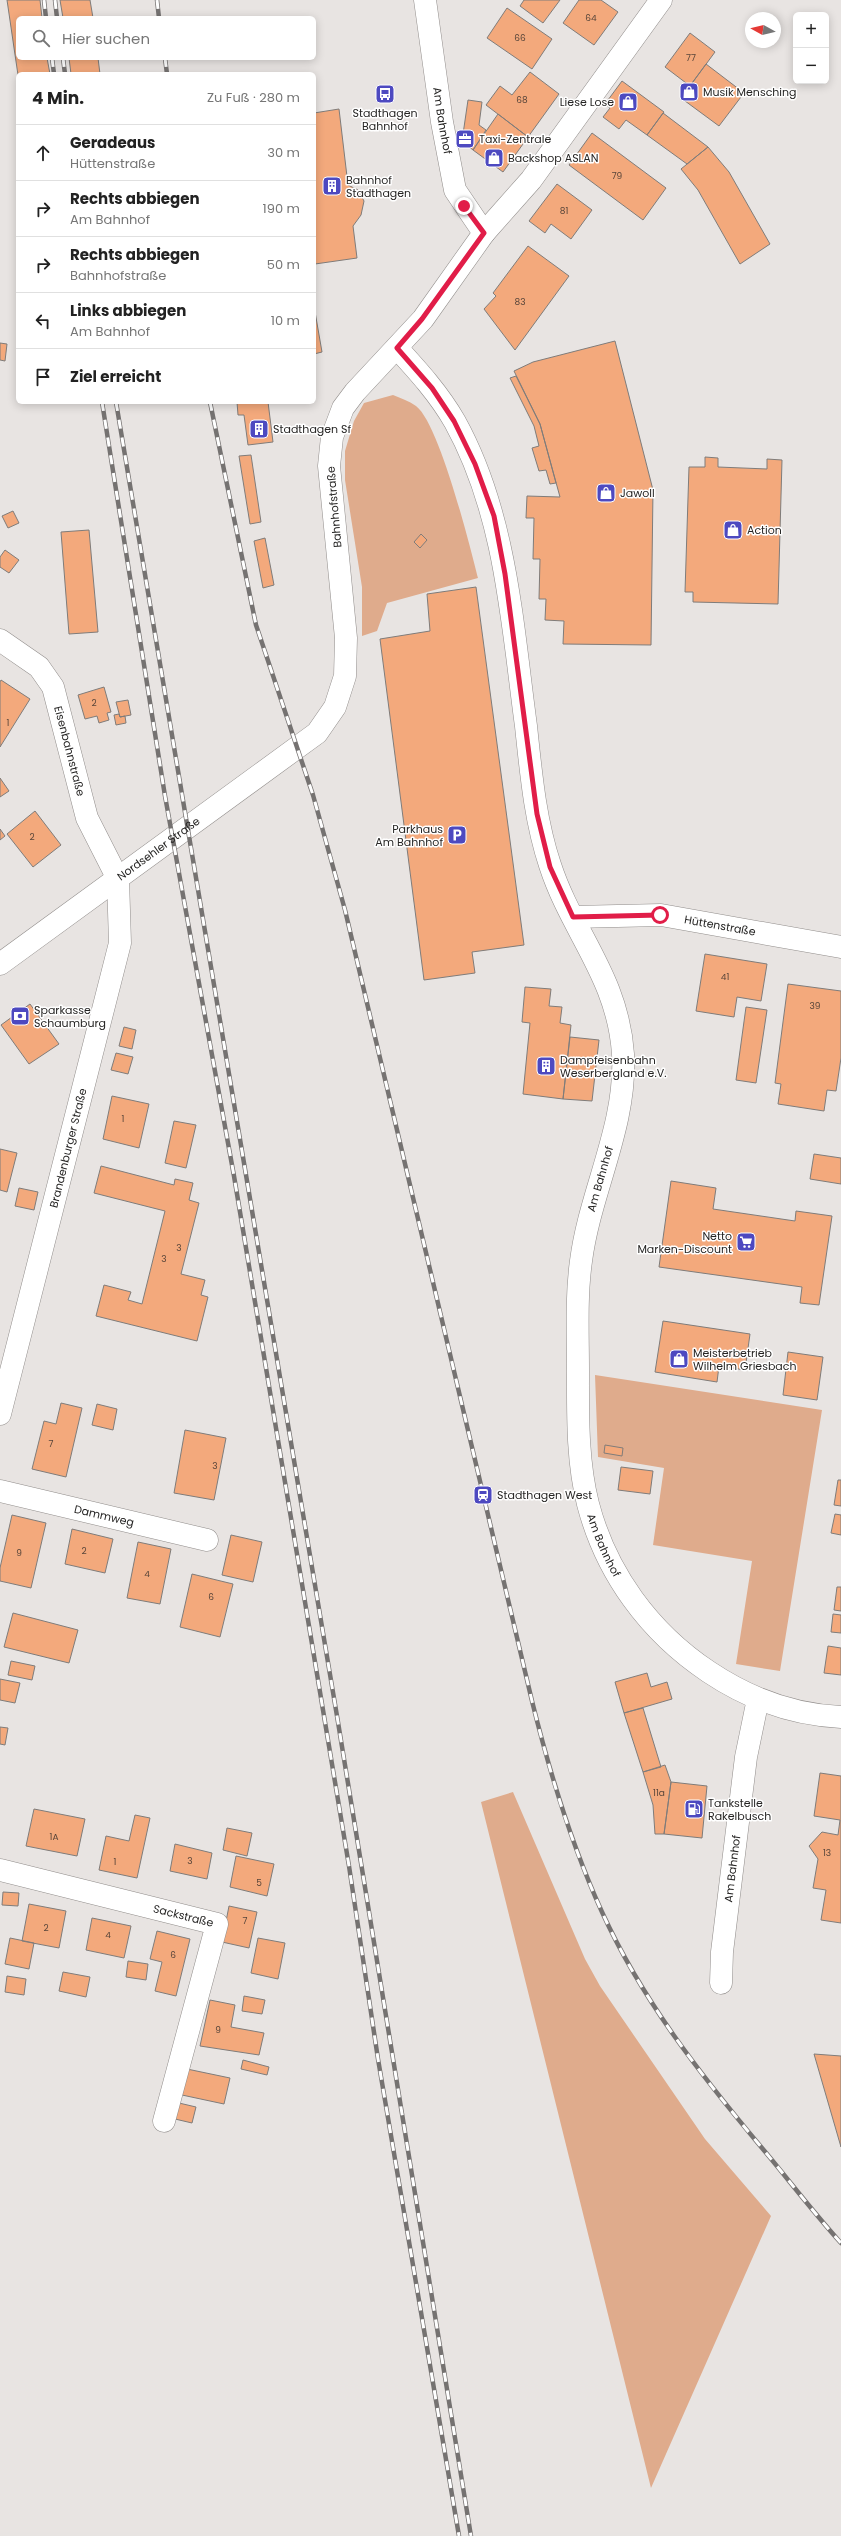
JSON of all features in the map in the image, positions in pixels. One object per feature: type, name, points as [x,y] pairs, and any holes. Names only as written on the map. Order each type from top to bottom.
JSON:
[{"type":"street","name":"Am Bahnhof","points":[[425,0],[442,122],[455,190],[484,233]]},
{"type":"street","name":"Bahnhofstraße","points":[[317,733],[335,707],[345,676],[346,638],[329,466],[332,437],[343,408],[355,392],[422,319],[484,233],[530,180],[660,0]]},
{"type":"street","name":"Am Bahnhof","points":[[397,348],[432,388],[454,421],[475,464],[494,516],[505,574],[537,814],[550,867],[573,917],[605,978],[618,1016],[623,1056],[620,1101],[615,1129],[588,1223],[578,1297],[580,1458],[587,1501],[601,1543],[622,1584],[639,1609],[689,1657],[721,1680],[758,1699],[746,1757],[722,1952],[721,1983]]},
{"type":"street","name":"Eisenbahnstraße","points":[[0,640],[39,667],[53,687],[87,818],[118,879]]},
{"type":"street","name":"Nordsehler Straße","points":[[0,964],[317,733]]},
{"type":"street","name":"Brandenburger Straße","points":[[0,1414],[120,943],[118,879]]},
{"type":"street","name":"Hüttenstraße","points":[[573,917],[660,915],[841,947]]},
{"type":"street","name":"Dammweg","points":[[0,1491],[208,1540]]},
{"type":"street","points":[[758,1699],[825,1716],[841,1717]]},
{"type":"street","name":"Sackstraße","points":[[0,1870],[217,1924],[164,2121]]},
{"type":"shaded area","points":[[393,395],[416,406],[425,417],[434,436],[453,486],[478,578],[387,603],[377,631],[362,636],[362,587],[345,480],[345,451],[354,421],[364,403]]},
{"type":"shaded area","points":[[595,1375],[822,1410],[780,1671],[736,1664],[752,1561],[653,1545],[664,1468],[598,1457]]},
{"type":"shaded area","points":[[513,1792],[585,1959],[600,1986],[705,2139],[771,2216],[651,2488],[481,1802]]},
{"type":"building","points":[[7,0],[40,0],[42,16],[16,16],[16,60],[47,60],[50,72],[18,72]]},
{"type":"building","points":[[60,0],[90,0],[93,16],[63,16]]},
{"type":"building","points":[[524,0],[560,0],[543,23],[520,6]]},
{"type":"building","points":[[579,0],[601,0],[618,12],[594,45],[563,23]]},
{"type":"building","points":[[507,8],[552,39],[532,69],[487,38]]},
{"type":"building","points":[[690,33],[715,52],[690,86],[665,67]]},
{"type":"building","points":[[69,60],[98,60],[100,72],[71,72]]},
{"type":"building","points":[[706,64],[744,93],[719,126],[681,98]]},
{"type":"building","points":[[530,72],[559,94],[528,137],[486,105],[500,86],[512,95]]},
{"type":"building","points":[[622,81],[664,112],[647,135],[626,120],[619,129],[603,117],[610,108],[605,104]]},
{"type":"building","points":[[468,100],[482,102],[479,125],[486,130],[473,150],[462,141]]},
{"type":"building","name":"Bahnhof Stadthagen","points":[[339,109],[348,185],[358,190],[364,201],[361,215],[353,226],[357,258],[316,264],[316,113]]},
{"type":"building","points":[[663,113],[708,147],[687,164],[647,135]]},
{"type":"building","points":[[498,114],[528,137],[503,172],[473,150]]},
{"type":"building","points":[[592,133],[666,188],[643,220],[569,165]]},
{"type":"building","points":[[708,147],[729,172],[770,244],[740,264],[698,190],[681,169]]},
{"type":"building","points":[[557,184],[592,210],[571,239],[551,224],[545,233],[529,221]]},
{"type":"building","points":[[528,246],[569,276],[515,350],[484,309],[496,296],[493,293]]},
{"type":"building","points":[[316,318],[322,352],[316,354]]},
{"type":"building","name":"Jawoll","points":[[615,341],[653,490],[651,645],[563,644],[564,621],[545,620],[546,599],[539,599],[540,559],[533,559],[534,518],[526,518],[527,496],[560,497],[540,424],[514,371],[533,362]]},
{"type":"building","points":[[0,343],[7,344],[5,361],[0,360]]},
{"type":"building","points":[[516,376],[540,424],[556,483],[550,484],[546,470],[539,471],[532,448],[539,446],[534,426],[510,378]]},
{"type":"building","name":"Stadthagen Sf","points":[[237,404],[268,404],[273,442],[248,445],[244,415],[238,415]]},
{"type":"building","points":[[251,455],[261,522],[250,524],[239,456]]},
{"type":"building","name":"Action","points":[[705,457],[718,458],[718,467],[767,469],[767,459],[782,460],[778,604],[693,602],[693,592],[685,592],[689,467],[705,467]]},
{"type":"building","points":[[13,511],[19,523],[8,528],[2,516]]},
{"type":"building","points":[[89,530],[98,632],[69,634],[61,532]]},
{"type":"building","points":[[421,534],[427,540],[420,548],[414,542]]},
{"type":"building","points":[[265,538],[274,585],[263,588],[254,541]]},
{"type":"building","points":[[5,550],[19,560],[9,573],[0,567],[0,557]]},
{"type":"building","name":"Parkhaus Am Bahnhof","points":[[476,587],[524,945],[472,952],[475,973],[424,980],[380,639],[430,631],[427,594]]},
{"type":"building","points":[[1,680],[30,699],[0,747],[0,682]]},
{"type":"building","points":[[104,687],[111,712],[107,713],[109,720],[99,723],[97,716],[85,719],[78,695]]},
{"type":"building","points":[[128,700],[131,715],[120,717],[116,702]]},
{"type":"building","points":[[119,714],[120,717],[125,716],[126,723],[116,725],[114,715]]},
{"type":"building","points":[[0,778],[9,791],[0,797]]},
{"type":"building","points":[[35,811],[61,845],[33,867],[7,834]]},
{"type":"building","points":[[0,829],[5,836],[0,840]]},
{"type":"building","points":[[705,954],[767,964],[761,1001],[737,997],[734,1017],[696,1011]]},
{"type":"building","points":[[788,984],[841,991],[841,1058],[836,1091],[827,1090],[824,1111],[778,1104],[781,1084],[775,1083]]},
{"type":"building","name":"Dampfeisenbahn Weserbergland e.V.","points":[[525,987],[551,989],[549,1006],[562,1007],[560,1023],[571,1025],[563,1099],[523,1094],[530,1023],[522,1022]]},
{"type":"building","points":[[30,1004],[59,1044],[29,1064],[1,1025]]},
{"type":"building","points":[[746,1007],[767,1010],[756,1083],[736,1080]]},
{"type":"building","points":[[124,1027],[136,1030],[132,1049],[119,1046]]},
{"type":"building","points":[[570,1037],[599,1040],[592,1101],[563,1099]]},
{"type":"building","points":[[116,1053],[133,1057],[128,1074],[111,1070]]},
{"type":"building","points":[[112,1096],[149,1104],[139,1148],[103,1139]]},
{"type":"building","points":[[174,1121],[196,1125],[186,1168],[165,1163]]},
{"type":"building","points":[[0,1149],[17,1153],[7,1192],[0,1190]]},
{"type":"building","points":[[814,1154],[841,1158],[841,1184],[810,1179]]},
{"type":"building","points":[[101,1166],[174,1185],[175,1179],[193,1183],[189,1200],[199,1203],[181,1274],[205,1280],[201,1295],[208,1297],[197,1341],[96,1316],[104,1285],[131,1292],[128,1300],[142,1304],[165,1211],[94,1193]]},
{"type":"building","name":"Netto Marken-Discount","points":[[671,1181],[716,1188],[713,1209],[795,1221],[796,1211],[832,1216],[819,1305],[800,1303],[802,1287],[659,1267]]},
{"type":"building","points":[[19,1188],[38,1192],[34,1210],[15,1206]]},
{"type":"building","points":[[663,1321],[750,1334],[745,1370],[719,1366],[717,1382],[655,1372]]},
{"type":"building","points":[[788,1352],[823,1357],[817,1400],[783,1395]]},
{"type":"building","points":[[61,1403],[82,1408],[66,1477],[32,1469],[44,1421],[56,1424]]},
{"type":"building","points":[[97,1404],[117,1409],[113,1430],[92,1425]]},
{"type":"building","points":[[185,1430],[226,1438],[214,1500],[174,1493]]},
{"type":"building","points":[[605,1445],[623,1448],[622,1456],[604,1453]]},
{"type":"building","points":[[621,1467],[653,1471],[650,1494],[618,1490]]},
{"type":"building","points":[[838,1480],[841,1480],[841,1506],[834,1505]]},
{"type":"building","points":[[835,1514],[841,1515],[841,1535],[831,1533]]},
{"type":"building","points":[[12,1515],[46,1523],[31,1588],[0,1581],[0,1568]]},
{"type":"building","points":[[72,1529],[113,1539],[105,1573],[65,1564]]},
{"type":"building","points":[[231,1535],[262,1542],[253,1582],[222,1575]]},
{"type":"building","points":[[138,1542],[171,1549],[160,1604],[127,1598]]},
{"type":"building","points":[[192,1574],[233,1584],[220,1637],[180,1627]]},
{"type":"building","points":[[837,1587],[841,1587],[841,1611],[834,1610]]},
{"type":"building","points":[[13,1613],[78,1630],[69,1663],[4,1647]]},
{"type":"building","points":[[833,1614],[841,1615],[841,1633],[831,1632]]},
{"type":"building","points":[[828,1646],[841,1648],[841,1675],[824,1673]]},
{"type":"building","points":[[11,1661],[35,1666],[32,1680],[8,1675]]},
{"type":"building","points":[[647,1673],[651,1687],[667,1682],[672,1699],[624,1713],[615,1682]]},
{"type":"building","points":[[0,1679],[20,1683],[15,1703],[0,1700]]},
{"type":"building","points":[[643,1708],[661,1767],[643,1772],[624,1713]]},
{"type":"building","points":[[0,1727],[8,1728],[5,1745],[0,1744]]},
{"type":"building","points":[[665,1765],[671,1782],[664,1834],[655,1834],[653,1805],[643,1772]]},
{"type":"building","points":[[820,1773],[841,1776],[841,1923],[821,1920],[826,1890],[813,1888],[818,1859],[809,1846],[822,1832],[838,1835],[840,1820],[814,1816]]},
{"type":"building","points":[[671,1782],[707,1786],[702,1838],[664,1834]]},
{"type":"building","points":[[34,1809],[85,1819],[77,1856],[26,1846]]},
{"type":"building","points":[[135,1815],[150,1818],[137,1878],[99,1870],[106,1836],[129,1841]]},
{"type":"building","points":[[227,1828],[252,1833],[247,1856],[223,1850]]},
{"type":"building","points":[[175,1844],[212,1853],[207,1879],[170,1871]]},
{"type":"building","points":[[236,1856],[274,1864],[267,1896],[230,1887]]},
{"type":"building","points":[[3,1892],[19,1893],[18,1906],[2,1905]]},
{"type":"building","points":[[29,1904],[66,1911],[59,1948],[22,1941]]},
{"type":"building","points":[[229,1906],[257,1912],[249,1948],[222,1942]]},
{"type":"building","points":[[92,1918],[131,1926],[124,1958],[86,1950]]},
{"type":"building","points":[[157,1931],[190,1939],[176,1996],[155,1991],[162,1962],[150,1959]]},
{"type":"building","points":[[10,1938],[34,1943],[29,1969],[5,1964]]},
{"type":"building","points":[[258,1938],[285,1943],[278,1979],[251,1973]]},
{"type":"building","points":[[128,1961],[148,1964],[146,1980],[126,1977]]},
{"type":"building","points":[[63,1972],[90,1977],[86,1997],[59,1991]]},
{"type":"building","points":[[7,1976],[26,1979],[24,1995],[5,1992]]},
{"type":"building","points":[[244,1996],[265,2000],[262,2014],[242,2011]]},
{"type":"building","points":[[210,2000],[235,2005],[231,2027],[264,2033],[259,2055],[200,2046]]},
{"type":"building","points":[[814,2054],[841,2056],[841,2147]]},
{"type":"building","points":[[243,2060],[269,2067],[267,2075],[241,2069]]},
{"type":"building","points":[[187,2069],[230,2078],[224,2104],[182,2095]]},
{"type":"building","points":[[179,2103],[196,2107],[192,2123],[175,2119]]},
{"type":"railway","points":[[44,0],[46,16]]},
{"type":"railway","points":[[55,0],[57,16]]},
{"type":"railway","points":[[157,0],[159,16]]},
{"type":"railway","points":[[52,60],[54,72]]},
{"type":"railway","points":[[63,60],[65,72]]},
{"type":"railway","points":[[165,60],[167,72]]},
{"type":"railway","points":[[102,404],[165,796],[234,1176],[349,1866],[378,2059],[459,2536]]},
{"type":"railway","points":[[116,404],[337,1716],[471,2536]]},
{"type":"railway","points":[[210,404],[256,625],[313,795],[345,910],[532,1701],[546,1755],[571,1835],[602,1912],[635,1976],[654,2006],[716,2092],[841,2243]]},
{"type":"place","name":"Musik Mensching","points":[[689,92]]},
{"type":"place","name":"Stadthagen Bahnhof","points":[[385,94]]},
{"type":"place","name":"Liese Lose","points":[[628,102]]},
{"type":"place","name":"Taxi-Zentrale","points":[[465,139]]},
{"type":"place","name":"Backshop ASLAN","points":[[494,158]]},
{"type":"place","name":"Bahnhof Stadthagen","points":[[332,186]]},
{"type":"place","name":"Stadthagen Sf","points":[[259,429]]},
{"type":"place","name":"Jawoll","points":[[606,493]]},
{"type":"place","name":"Action","points":[[733,530]]},
{"type":"place","name":"Parkhaus Am Bahnhof","points":[[457,835]]},
{"type":"place","name":"Sparkasse Schaumburg","points":[[20,1016]]},
{"type":"place","name":"Dampfeisenbahn Weserbergland e.V.","points":[[546,1066]]},
{"type":"place","name":"Netto Marken-Discount","points":[[746,1242]]},
{"type":"place","name":"Meisterbetrieb Wilhelm Griesbach","points":[[679,1359]]},
{"type":"place","name":"Stadthagen West","points":[[483,1495]]},
{"type":"place","name":"Tankstelle Rakelbusch","points":[[694,1809]]},
{"type":"route","points":[[464,206],[484,233],[442,293],[397,348],[425,379],[454,421],[475,464],[494,516],[505,574],[537,814],[550,867],[573,917],[660,915]]}]
